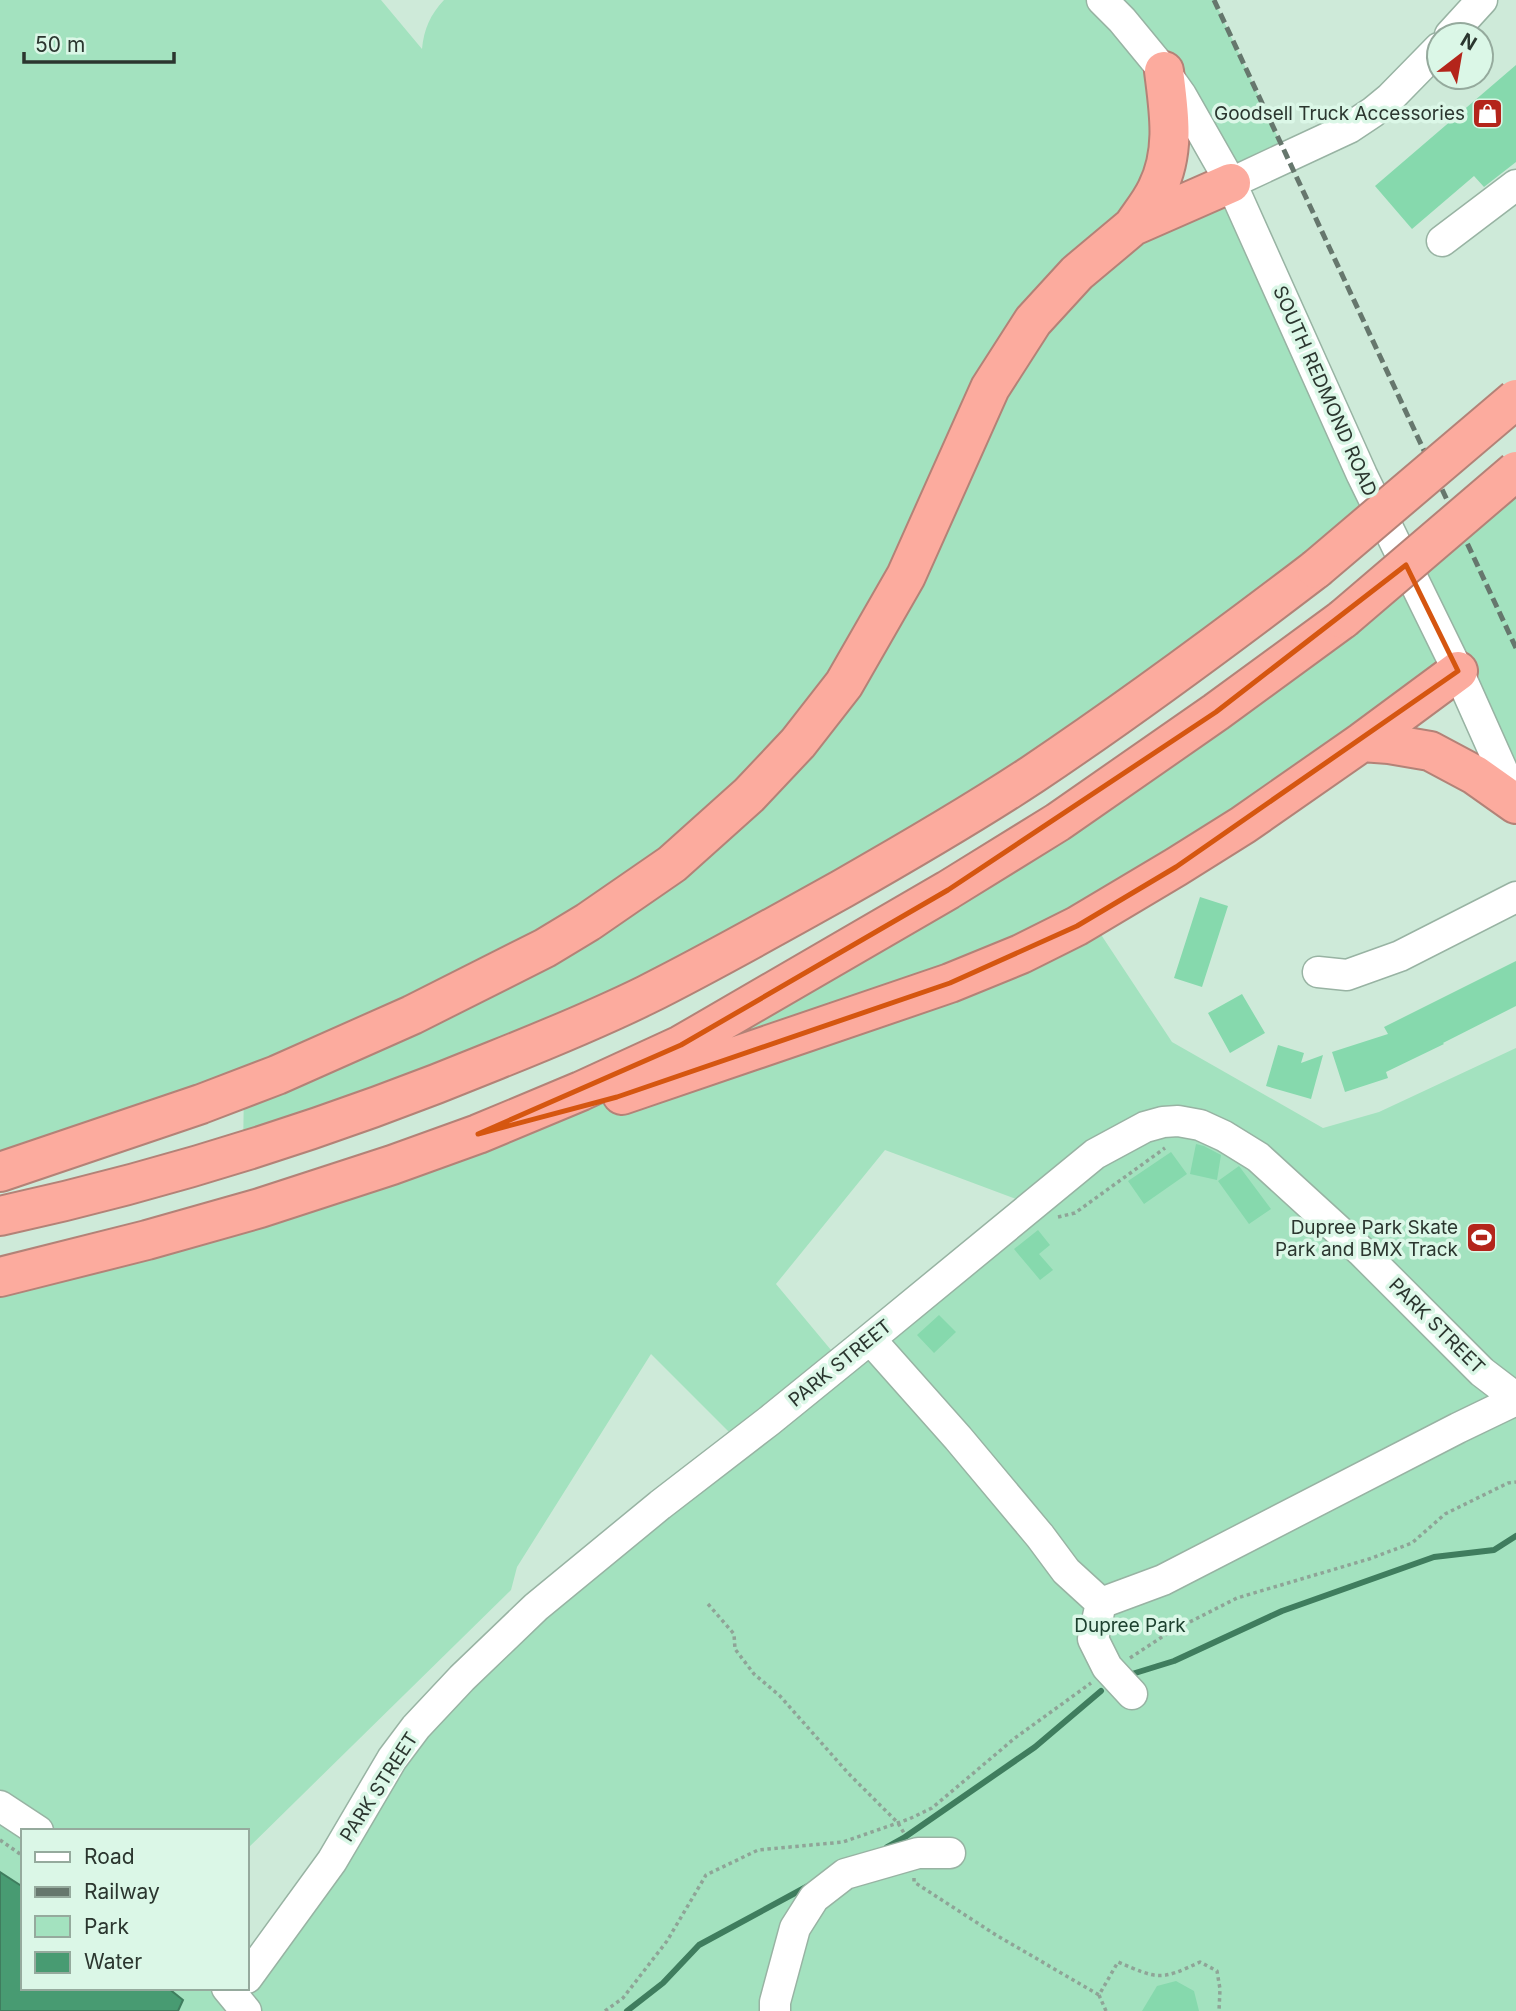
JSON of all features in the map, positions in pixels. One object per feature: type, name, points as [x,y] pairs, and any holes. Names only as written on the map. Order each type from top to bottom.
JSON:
[{"type":"highway","points":[[1133,226],[1158,188],[1169,155],[1171,123],[1164,71]]},
{"type":"highway","points":[[0,1172],[223,1096],[412,1015],[545,948],[672,864],[749,795],[798,743],[844,684],[906,576],[990,388],[1032,321],[1077,273],[1133,226],[1231,183]]},
{"type":"highway","points":[[0,1216],[126,1185],[243,1151],[365,1111],[511,1054],[644,996],[789,919],[930,839],[1129,708],[1316,569],[1516,399]]},
{"type":"highway","points":[[0,1277],[260,1208],[392,1165],[478,1134],[681,1045],[948,890],[1069,814],[1216,712],[1343,619],[1516,471]]},
{"type":"highway","points":[[478,1134],[617,1097],[950,983],[1021,954],[1077,926],[1243,825],[1458,671]]},
{"type":"highway","points":[[1362,742],[1430,751],[1475,775],[1516,802]]},
{"type":"street","name":"SOUTH REDMOND ROAD","points":[[1102,0],[1122,20],[1181,95],[1231,183],[1362,475],[1458,671],[1516,802]]},
{"type":"street","points":[[1463,21],[1482,0]]},
{"type":"street","points":[[1231,183],[1349,128],[1390,98],[1425,62]]},
{"type":"street","points":[[1442,241],[1516,185]]},
{"type":"street","points":[[1318,972],[1347,975],[1400,956],[1516,897]]},
{"type":"street","name":"PARK STREET","points":[[248,1977],[332,1861],[392,1759],[416,1727],[462,1678],[536,1607],[660,1505],[769,1421],[1095,1154],[1145,1126],[1178,1121],[1200,1125],[1258,1157],[1363,1252],[1482,1372],[1516,1399]]},
{"type":"street","points":[[870,1339],[958,1438],[1066,1571],[1101,1602]]},
{"type":"street","points":[[1101,1602],[1163,1580],[1516,1399]]},
{"type":"street","points":[[1101,1602],[1093,1639],[1110,1671],[1132,1694]]},
{"type":"street","points":[[0,1806],[35,1829]]},
{"type":"street","points":[[775,2011],[794,1928],[814,1898],[845,1874],[911,1842],[950,1853]]},
{"type":"street","points":[[211,2011],[225,1990]]},
{"type":"street","points":[[228,1990],[246,2011]]},
{"type":"path","points":[[1047,1220],[1074,1213],[1169,1146]]},
{"type":"path","points":[[605,2011],[622,1998],[667,1941],[706,1875],[758,1850],[842,1842],[932,1808],[1015,1738],[1168,1633],[1237,1598],[1369,1559],[1412,1542],[1445,1514],[1508,1483],[1516,1482]]},
{"type":"path","points":[[708,1604],[734,1634],[735,1649],[754,1674],[780,1696],[848,1773],[898,1822],[911,1842],[914,1882],[996,1935],[1099,1995],[1106,2011]]},
{"type":"path","points":[[0,1840],[21,1855]]},
{"type":"path","points":[[1099,1995],[1118,1962],[1149,1976],[1171,1975],[1200,1962],[1217,1971],[1219,2011]]},
{"type":"highlighted area","points":[[1406,565],[1458,671],[1176,867],[1077,926],[950,983],[617,1097],[478,1134],[681,1045],[948,890],[1216,712]]},
{"type":"green space","points":[[0,0],[381,0],[422,49],[428,23],[444,0],[1214,0],[1287,157],[1231,183],[1381,515],[789,919],[243,1151],[244,1088],[0,1158]],"holes":[[[1181,95],[1231,183],[1158,188]]]},
{"type":"green space","name":"Dupree Park","points":[[1516,471],[1516,801],[1458,672],[1090,918],[1172,1042],[1323,1128],[1379,1112],[1516,1048],[1516,2011],[0,2011],[0,1277],[478,1134],[948,890]],"holes":[[[885,1150],[1032,1205],[841,1362],[776,1284]],[[651,1354],[740,1443],[416,1727],[248,1990],[21,1990],[21,1829],[248,1829],[248,1848],[511,1590],[517,1567]]]},
{"type":"water","points":[[0,1872],[21,1886],[21,1990],[170,1990],[183,2000],[178,2011],[0,2011]]},
{"type":"building","name":"Goodsell Truck Accessories","points":[[1516,65],[1516,162],[1484,187],[1474,176],[1412,229],[1375,186],[1486,91],[1495,91],[1495,83]]},
{"type":"building","points":[[1200,897],[1228,906],[1202,987],[1174,978]]},
{"type":"building","points":[[1516,961],[1516,1006],[1386,1072],[1388,1078],[1345,1092],[1332,1052],[1388,1034],[1384,1027]]},
{"type":"building","points":[[1242,994],[1265,1033],[1230,1053],[1208,1013]]},
{"type":"building","points":[[1278,1045],[1304,1053],[1301,1063],[1323,1055],[1311,1099],[1266,1086]]},
{"type":"building","points":[[1196,1144],[1221,1155],[1217,1180],[1190,1174]]},
{"type":"building","points":[[1171,1152],[1187,1174],[1144,1204],[1128,1181]]},
{"type":"building","points":[[1239,1166],[1271,1209],[1249,1224],[1218,1181]]},
{"type":"building","points":[[1038,1230],[1050,1245],[1039,1254],[1053,1270],[1040,1280],[1014,1249]]},
{"type":"building","points":[[939,1315],[956,1332],[934,1353],[917,1335]]},
{"type":"building","points":[[1176,1981],[1194,1991],[1199,2011],[1142,2011],[1157,1986]]},
{"type":"waterway","points":[[1132,1674],[1174,1661],[1282,1611],[1434,1557],[1494,1550],[1516,1536]]},
{"type":"waterway","points":[[887,1847],[1035,1747],[1101,1691]]},
{"type":"waterway","points":[[627,2011],[663,1983],[699,1945],[808,1886]]},
{"type":"railway","points":[[1214,0],[1516,648]]},
{"type":"place","name":"Goodsell Truck Accessories","points":[[1488,113]]},
{"type":"place","name":"Dupree Park Skate Park and BMX Track","points":[[1481,1238]]}]
